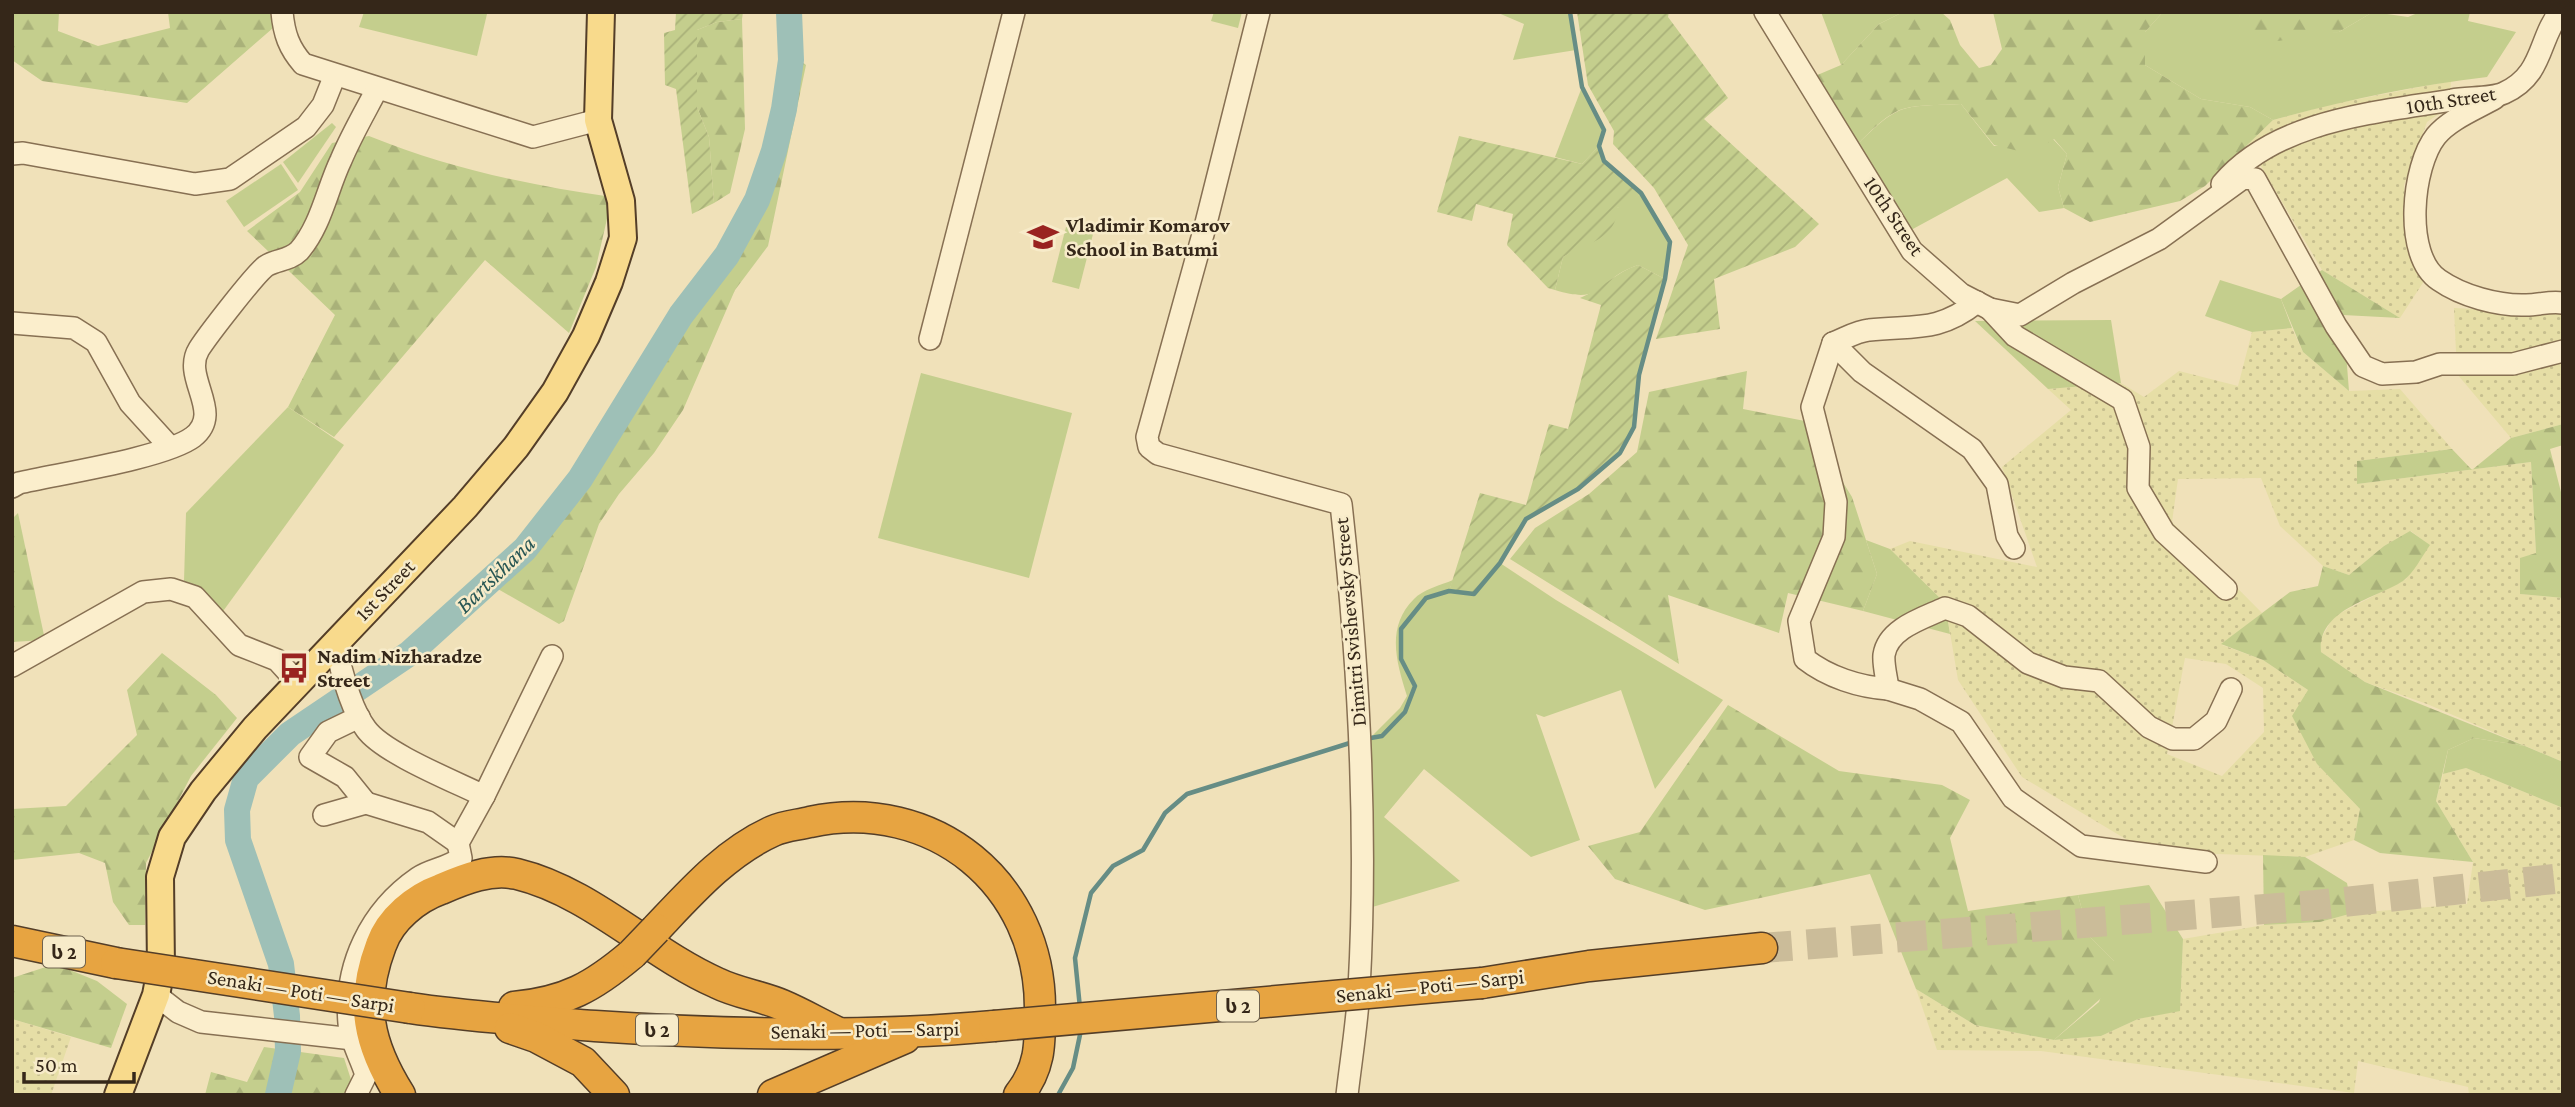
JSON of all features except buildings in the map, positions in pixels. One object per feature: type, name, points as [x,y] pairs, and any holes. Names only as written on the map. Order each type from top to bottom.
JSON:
[{"type":"highway","points":[[439,1012],[550,1003],[588,987],[632,954],[714,869],[774,830],[842,816],[906,822],[951,844],[997,881],[1023,919],[1037,968],[1040,1047],[1032,1078],[1020,1095]]},
{"type":"highway","points":[[400,1095],[383,1067],[367,1018],[371,971],[383,938],[401,914],[425,895],[475,875],[516,873],[567,894],[716,983],[782,1005],[839,1033]]},
{"type":"highway","name":"Senaki — Poti — Sarpi","points":[[12,942],[116,963],[476,1017],[694,1033],[915,1033],[1482,983],[1589,965],[1762,948]]},
{"type":"highway","points":[[476,1017],[536,1037],[583,1062],[614,1095]]},
{"type":"highway","points":[[773,1095],[915,1033]]},
{"type":"main road","points":[[598,120],[601,12]]},
{"type":"main road","name":"1st Street","points":[[118,1095],[156,995],[161,969],[160,877],[172,836],[203,791],[297,682],[338,654],[516,447],[555,392],[586,336],[609,282],[622,238],[621,201],[598,120]]},
{"type":"street","points":[[282,12],[283,29],[291,50],[303,64],[335,75],[533,138],[598,120]]},
{"type":"street","points":[[930,339],[1014,12]]},
{"type":"street","name":"Dimitri Svishevsky Street","points":[[1259,12],[1205,227],[1147,437],[1149,447],[1158,454],[1340,504],[1349,579],[1362,757],[1359,990],[1347,1095]]},
{"type":"street","name":"10th Street","points":[[1765,12],[1912,251],[1961,294],[1984,306],[2020,314],[2073,283],[2159,239],[2203,208],[2232,173],[2250,158],[2310,129],[2349,117],[2503,94],[2525,78],[2541,56],[2560,12]]},
{"type":"street","points":[[12,154],[23,153],[195,184],[223,181],[285,144],[306,127],[323,105],[335,75]]},
{"type":"street","points":[[12,487],[19,483],[170,447],[192,437],[204,424],[206,412],[195,373],[197,351],[265,266],[290,258],[300,250],[316,223],[341,160],[377,89]]},
{"type":"street","points":[[2503,94],[2456,120],[2437,135],[2423,160],[2416,195],[2420,256],[2427,271],[2440,282],[2492,302],[2526,305],[2563,303]]},
{"type":"street","points":[[2203,208],[2243,178],[2255,178],[2336,326],[2363,366],[2382,374],[2416,372],[2440,363],[2513,364],[2563,351]]},
{"type":"street","points":[[1833,343],[1866,330],[1918,329],[1984,306],[2015,336],[2123,400],[2139,447],[2138,488],[2164,532],[2227,589]]},
{"type":"street","points":[[12,323],[74,328],[96,342],[130,403],[170,447]]},
{"type":"street","points":[[1833,343],[1862,372],[1972,449],[1997,484],[2007,536],[2014,548]]},
{"type":"street","points":[[1833,343],[1812,407],[1836,502],[1834,537],[1799,621],[1800,645],[1805,659],[1815,667],[1863,687],[1888,689],[1920,699],[1961,722],[2013,797],[2081,846],[2206,862]]},
{"type":"street","points":[[12,666],[143,592],[171,589],[195,597],[239,645],[277,660],[297,682]]},
{"type":"street","points":[[1888,689],[1884,654],[1891,641],[1901,629],[1945,608],[1968,616],[2028,663],[2064,677],[2099,681],[2148,727],[2173,739],[2194,739],[2216,721],[2231,690]]},
{"type":"street","points":[[338,654],[367,731],[384,746],[484,796]]},
{"type":"street","points":[[356,1095],[366,1074],[349,1024],[352,973],[357,952],[370,927],[419,877],[448,868],[461,858],[458,843],[484,796],[552,656]]},
{"type":"street","points":[[358,713],[328,732],[310,757],[345,777],[366,803]]},
{"type":"street","points":[[324,814],[366,803],[428,822],[458,843]]},
{"type":"street","points":[[156,995],[178,1012],[201,1021],[354,1039]]},
{"type":"shaded area","points":[[2451,81],[2449,107],[2427,122],[2404,185],[2408,247],[2426,278],[2400,318],[2322,270],[2248,144],[2273,120],[2328,105]]},
{"type":"shaded area","points":[[2454,308],[2563,313],[2563,424],[2511,438],[2457,374]]},
{"type":"shaded area","points":[[2292,328],[2303,352],[2349,391],[2400,389],[2452,449],[2357,461],[2357,484],[2531,462],[2536,553],[2520,594],[2563,598],[2563,762],[2427,704],[2365,682],[2321,652],[2320,641],[2333,617],[2406,579],[2429,545],[2411,531],[2384,546],[2349,575],[2323,566],[2280,526],[2261,478],[2178,479],[2172,522],[2262,613],[2222,645],[2263,660],[2308,690],[2317,764],[2360,809],[2354,840],[2305,857],[2217,854],[2129,841],[2022,777],[1958,680],[1945,603],[1890,549],[1910,541],[2037,567],[2002,467],[2071,410],[2048,389],[2121,383],[2144,397],[2179,371],[2238,386],[2252,332]],"holes":[[[2185,658],[2226,664],[2263,688],[2264,732],[2222,776],[2167,754]]]},
{"type":"shaded area","points":[[2466,768],[2563,808],[2563,1095],[2469,1095],[2468,1087],[2358,1061],[2354,1093],[2041,1051],[1937,1050],[1916,989],[1975,1025],[2054,1040],[2101,1036],[2138,1019],[2180,1010],[2183,939],[2264,925],[2320,922],[2353,913],[2467,904],[2473,862],[2436,801],[2443,774]]},
{"type":"shaded area","points":[[12,1019],[71,1037],[51,1095],[12,1095]]},
{"type":"green space","points":[[12,12],[59,12],[58,31],[98,46],[170,28],[168,12],[270,12],[273,28],[187,103],[42,81],[12,60]]},
{"type":"green space","points":[[364,12],[487,14],[477,56],[359,27]]},
{"type":"green space","points":[[676,12],[743,12],[742,19],[717,22],[697,30],[697,107],[709,137],[714,203],[692,214],[676,89],[665,85],[664,33],[675,30]]},
{"type":"green space","points":[[1214,12],[1242,12],[1238,28],[1211,21]]},
{"type":"green space","points":[[1496,12],[1570,12],[1576,50],[1513,60],[1524,24]]},
{"type":"green space","points":[[1577,12],[1669,12],[1668,17],[1728,98],[1704,119],[1819,224],[1795,247],[1714,279],[1720,329],[1656,339],[1688,245],[1654,188],[1613,144],[1614,131],[1588,85]]},
{"type":"green space","points":[[1821,12],[1903,12],[1879,24],[1841,65]]},
{"type":"green space","points":[[1903,12],[1941,12],[1950,20],[1960,45],[1979,68],[1991,65],[2002,49],[1993,12],[2163,12],[2145,32],[2145,65],[2201,99],[2250,107],[2273,120],[2205,186],[2180,201],[2090,222],[2064,208],[2058,187],[2067,154],[2054,139],[2031,154],[1994,145],[1961,104],[1903,109],[1884,120],[1858,144],[1815,76],[1841,65],[1879,24]]},
{"type":"green space","points":[[2163,12],[2241,12],[2238,21],[2312,33],[2339,32],[2373,12],[2408,17],[2420,12],[2470,12],[2468,21],[2516,32],[2487,77],[2379,94],[2273,120],[2250,107],[2201,99],[2145,65],[2145,32]]},
{"type":"green space","points":[[2241,12],[2373,12],[2339,32],[2278,41],[2254,39],[2237,21]]},
{"type":"green space","points":[[742,19],[745,129],[730,193],[714,203],[709,137],[697,107],[697,30],[717,22]]},
{"type":"green space","points":[[796,57],[806,65],[768,246],[735,290],[683,410],[654,453],[619,494],[599,524],[564,621],[559,624],[491,585],[524,558],[586,483],[643,399],[764,204]]},
{"type":"green space","points":[[1582,87],[1604,130],[1599,146],[1582,164],[1555,157]]},
{"type":"green space","points":[[1961,104],[1994,146],[2053,139],[2067,154],[2058,187],[2064,208],[2039,212],[2007,178],[1911,230],[1858,144],[1884,120],[1904,109]]},
{"type":"green space","points":[[332,123],[336,127],[298,183],[283,162]]},
{"type":"green space","points":[[369,136],[488,174],[612,197],[596,267],[569,333],[485,260],[334,437],[288,407],[335,315],[247,231],[300,192],[332,143]]},
{"type":"green space","points":[[1459,136],[1582,164],[1599,146],[1604,161],[1641,193],[1629,204],[1617,208],[1616,218],[1606,234],[1563,257],[1555,290],[1548,288],[1507,245],[1513,214],[1476,204],[1472,221],[1437,212]]},
{"type":"green space","points":[[281,164],[298,190],[244,227],[226,201]]},
{"type":"green space","points":[[1641,193],[1670,242],[1665,279],[1638,265],[1614,277],[1593,293],[1571,294],[1555,290],[1563,257],[1617,208]]},
{"type":"green space","points":[[1066,227],[1093,234],[1079,289],[1052,282]]},
{"type":"green space","points":[[1638,265],[1665,279],[1639,375],[1634,427],[1620,453],[1578,489],[1526,519],[1500,562],[1474,594],[1449,591],[1480,493],[1526,505],[1549,424],[1568,429],[1601,305],[1580,298]]},
{"type":"green space","points":[[2322,270],[2400,318],[2343,315],[2349,391],[2303,352],[2281,299]]},
{"type":"green space","points":[[2220,280],[2281,299],[2292,328],[2252,332],[2205,316]]},
{"type":"green space","points":[[2111,320],[2121,383],[2048,389],[1975,321]]},
{"type":"green space","points":[[1747,371],[1743,409],[1805,421],[1852,497],[1877,574],[1863,611],[1788,593],[1779,633],[1668,595],[1679,664],[1510,559],[1535,528],[1589,494],[1637,452],[1649,392]]},
{"type":"green space","points":[[921,373],[1072,413],[1029,578],[878,538]]},
{"type":"green space","points":[[288,407],[344,445],[221,614],[184,581],[186,513]]},
{"type":"green space","points":[[2563,424],[2563,445],[2550,449],[2563,500],[2563,598],[2520,594],[2520,558],[2536,553],[2531,462],[2473,469],[2511,438]]},
{"type":"green space","points":[[2452,449],[2472,470],[2357,484],[2357,461]]},
{"type":"green space","points":[[18,513],[45,640],[12,642],[12,519]]},
{"type":"green space","points":[[2410,531],[2430,545],[2414,569],[2403,581],[2338,615],[2328,625],[2322,637],[2321,652],[2365,682],[2525,746],[2474,738],[2448,750],[2436,801],[2473,862],[2380,853],[2354,840],[2360,809],[2317,764],[2292,716],[2308,690],[2263,660],[2221,644],[2290,592],[2318,586],[2323,566],[2349,575],[2384,546]]},
{"type":"green space","points":[[1866,540],[1890,549],[1945,603],[1950,634],[1863,611],[1877,574]]},
{"type":"green space","points":[[1500,563],[1556,600],[1723,700],[1655,789],[1621,690],[1544,717],[1536,714],[1580,840],[1531,857],[1424,769],[1384,817],[1460,881],[1369,908],[1370,738],[1400,708],[1407,696],[1397,657],[1400,621],[1417,596],[1453,580],[1449,591],[1474,594]]},
{"type":"green space","points":[[162,653],[216,695],[237,718],[191,776],[146,863],[145,925],[129,925],[113,902],[105,863],[79,853],[12,860],[12,809],[66,806],[137,735],[127,690]]},
{"type":"green space","points":[[1728,705],[1839,771],[1942,785],[1970,800],[1950,838],[1968,911],[2078,895],[2089,936],[2114,961],[2117,984],[2054,1040],[1975,1025],[1916,989],[1870,874],[1705,910],[1615,879],[1588,846],[1640,832]]},
{"type":"green space","points":[[2474,738],[2525,746],[2563,762],[2563,808],[2466,768],[2443,774],[2448,750]]},
{"type":"green space","points":[[2263,855],[2305,857],[2347,883],[2353,913],[2320,922],[2264,925]]},
{"type":"green space","points":[[2149,885],[2183,939],[2180,1011],[2138,1019],[2101,1036],[2054,1040],[2099,1002],[2114,961],[2089,936],[2078,895]]},
{"type":"green space","points":[[55,964],[97,981],[127,1004],[111,1048],[12,1019],[12,978]]},
{"type":"green space","points":[[264,1047],[344,1058],[356,1095],[205,1095],[211,1072],[247,1082]]},
{"type":"waterway","name":"Bartskhana","points":[[278,1095],[288,1051],[287,1016],[281,964],[238,840],[237,810],[246,778],[290,734],[410,653],[525,549],[580,479],[681,315],[727,255],[757,200],[774,151],[784,109],[791,60],[789,12]]},
{"type":"waterway","points":[[1365,739],[1382,736],[1405,712],[1415,686],[1401,659],[1401,629],[1426,598],[1449,591],[1474,594],[1500,563],[1526,519],[1578,489],[1620,453],[1634,427],[1639,375],[1665,279],[1670,242],[1641,193],[1604,161],[1599,146],[1604,130],[1582,87],[1570,12]]},
{"type":"waterway","points":[[1080,1008],[1075,958],[1091,893],[1113,866],[1143,850],[1165,813],[1187,794],[1353,742]]},
{"type":"waterway","points":[[1058,1095],[1073,1068],[1081,1030]]},
{"type":"tunnel","points":[[1762,948],[2316,905],[2563,878]]},
{"type":"place","name":"Vladimir Komarov School in Batumi","points":[[1043,237]]},
{"type":"place","name":"Nadim Nizharadze Street","points":[[294,668]]}]
